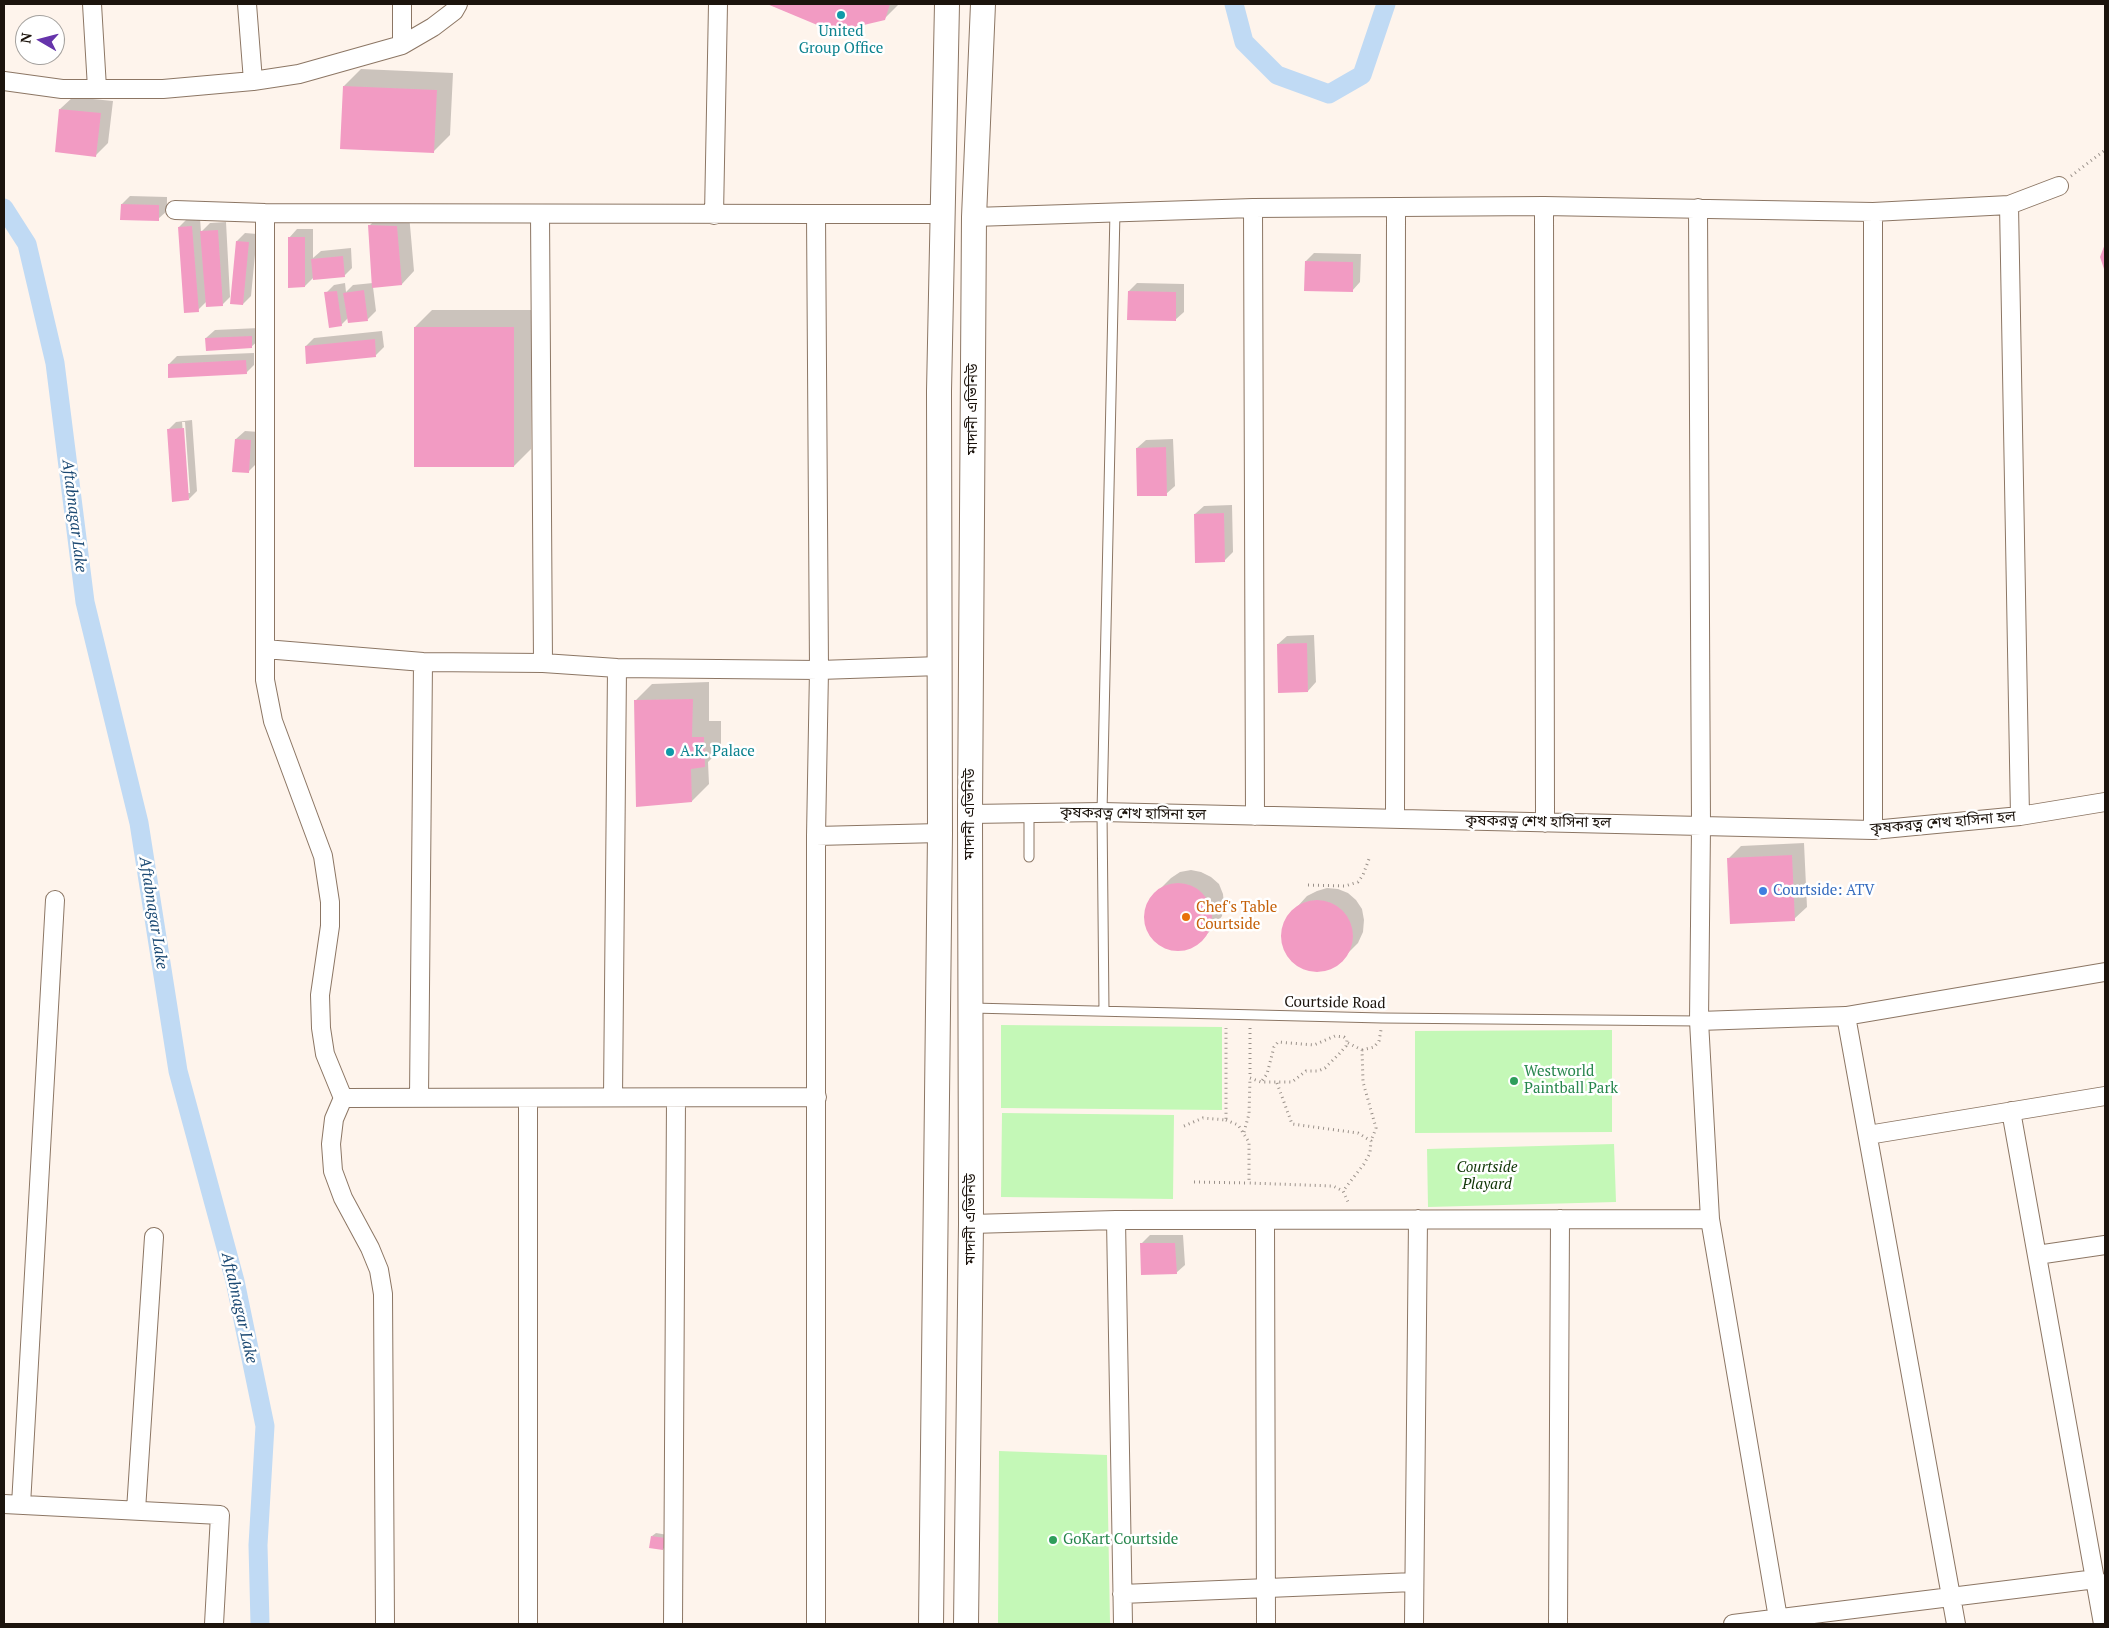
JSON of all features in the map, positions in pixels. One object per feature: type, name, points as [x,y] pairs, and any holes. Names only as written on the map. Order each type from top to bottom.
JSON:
[{"type":"main road","name":"মাদানী এভিনিউ","points":[[931,1624],[940,834],[939,391],[947,4]]},
{"type":"main road","name":"মাদানী এভিনিউ","points":[[966,1624],[971,1224],[970,814],[974,217],[984,4]]},
{"type":"main road","points":[[938,1010],[970,1008]]},
{"type":"main road","points":[[935,1229],[971,1224]]},
{"type":"street","points":[[92,4],[97,88]]},
{"type":"street","points":[[246,4],[252,81]]},
{"type":"street","points":[[402,4],[402,45]]},
{"type":"street","points":[[4,81],[62,89],[163,89],[252,81],[299,74],[402,45],[434,28],[454,11],[458,4]]},
{"type":"street","points":[[714,215],[718,4]]},
{"type":"street","points":[[974,217],[1253,208],[1544,206],[1873,212],[2009,205],[2058,186]]},
{"type":"street","points":[[2009,205],[2020,816]]},
{"type":"street","points":[[1544,206],[1545,823]]},
{"type":"street","points":[[1395,819],[1396,207]]},
{"type":"street","points":[[1253,208],[1255,816]]},
{"type":"street","points":[[1698,208],[1701,826],[1699,1021],[1710,1219],[1779,1621]]},
{"type":"street","points":[[175,210],[265,213],[942,214]]},
{"type":"street","points":[[1873,212],[1873,830]]},
{"type":"street","points":[[265,213],[265,680],[273,721],[324,856],[330,902],[330,926],[320,995],[321,1028],[325,1054],[343,1098],[334,1120],[331,1144],[334,1171],[343,1198],[376,1262],[383,1294],[385,1624]]},
{"type":"street","points":[[540,214],[543,663]]},
{"type":"street","points":[[816,214],[819,670],[816,836],[816,1624]]},
{"type":"street","points":[[264,649],[423,662],[543,663],[617,668],[819,670],[940,666]]},
{"type":"street","points":[[419,1098],[423,662]]},
{"type":"street","points":[[613,1097],[617,668]]},
{"type":"street","name":"কৃষকরত্ন শেখ হাসিনা হল","points":[[970,814],[1102,812],[1873,830],[2020,816],[2105,802]]},
{"type":"street","points":[[816,836],[940,834]]},
{"type":"street","points":[[55,900],[12,1504],[220,1515],[214,1624]]},
{"type":"street","points":[[1699,1021],[1846,1016],[2105,972]]},
{"type":"street","points":[[1846,1016],[1956,1624]]},
{"type":"street","points":[[1868,1135],[2105,1096]]},
{"type":"street","points":[[343,1098],[817,1097]]},
{"type":"street","points":[[528,1098],[528,1624]]},
{"type":"street","points":[[673,1624],[676,1098]]},
{"type":"street","points":[[2011,1111],[2037,1255],[2097,1543],[2096,1579],[2103,1624]]},
{"type":"street","points":[[1414,1624],[1418,1219]]},
{"type":"street","points":[[1558,1624],[1560,1219]]},
{"type":"street","points":[[971,1224],[1116,1220],[1710,1219]]},
{"type":"street","points":[[1116,1220],[1123,1624]]},
{"type":"street","points":[[1265,1221],[1266,1624]]},
{"type":"street","points":[[136,1510],[154,1237]]},
{"type":"street","points":[[2037,1255],[2105,1245]]},
{"type":"street","points":[[1733,1624],[1779,1621],[2096,1579]]},
{"type":"street","points":[[1122,1594],[1414,1582]]},
{"type":"lane","points":[[1104,1011],[1102,812],[1115,211]]},
{"type":"lane","points":[[1029,813],[1029,857]]},
{"type":"lane","name":"Courtside Road","points":[[970,1008],[1382,1018],[1699,1021]]},
{"type":"path","points":[[2058,186],[2105,150]]},
{"type":"path","points":[[1308,885],[1345,886],[1358,882],[1363,875],[1369,858]]},
{"type":"path","points":[[1226,1014],[1226,1120]]},
{"type":"path","points":[[1244,1132],[1249,1114],[1250,1015]]},
{"type":"path","points":[[1261,1082],[1267,1074],[1274,1047],[1278,1042],[1314,1045],[1335,1036],[1344,1037],[1348,1044],[1362,1050],[1374,1047],[1379,1041],[1382,1018]]},
{"type":"path","points":[[1250,1078],[1261,1082],[1292,1082],[1306,1071],[1318,1071],[1324,1068],[1348,1044]]},
{"type":"path","points":[[1343,1191],[1370,1153],[1371,1140],[1376,1128],[1363,1082],[1362,1050]]},
{"type":"path","points":[[1277,1083],[1292,1124],[1358,1133],[1371,1140]]},
{"type":"path","points":[[1184,1126],[1202,1118],[1226,1120],[1238,1125],[1249,1142],[1249,1183]]},
{"type":"path","points":[[1194,1182],[1334,1186],[1343,1191],[1348,1199],[1351,1220]]},
{"type":"green space","points":[[1001,1025],[1222,1027],[1222,1110],[1001,1108]]},
{"type":"green space","name":"Westworld Paintball Park","points":[[1612,1030],[1612,1132],[1415,1133],[1415,1031]]},
{"type":"green space","points":[[1002,1113],[1174,1115],[1173,1199],[1001,1197]]},
{"type":"green space","name":"Courtside Playard","points":[[1614,1144],[1616,1202],[1428,1207],[1427,1149]]},
{"type":"green space","name":"GoKart Courtside","points":[[999,1451],[1107,1455],[1110,1624],[998,1624]]},
{"type":"building","name":"United Group Office","points":[[767,4],[890,4],[885,20],[834,32]]},
{"type":"building","points":[[343,86],[437,90],[434,153],[340,149]]},
{"type":"building","points":[[59,109],[101,113],[96,157],[55,152]]},
{"type":"building","points":[[121,204],[159,205],[159,221],[120,220]]},
{"type":"building","points":[[368,225],[397,226],[402,285],[372,288]]},
{"type":"building","points":[[192,226],[199,312],[184,313],[178,227]]},
{"type":"building","points":[[218,230],[223,306],[206,307],[200,231]]},
{"type":"building","points":[[288,237],[305,237],[305,287],[288,288]]},
{"type":"building","points":[[236,241],[249,242],[243,305],[230,304]]},
{"type":"building","points":[[2105,244],[2105,272],[2100,257]]},
{"type":"building","points":[[343,256],[345,277],[313,280],[311,259]]},
{"type":"building","points":[[1305,261],[1353,262],[1353,292],[1304,291]]},
{"type":"building","points":[[364,290],[368,321],[348,323],[343,293]]},
{"type":"building","points":[[337,291],[342,326],[329,328],[324,292]]},
{"type":"building","points":[[1128,291],[1176,292],[1176,321],[1127,320]]},
{"type":"building","points":[[414,327],[514,327],[514,467],[414,467]]},
{"type":"building","points":[[252,336],[252,348],[206,351],[205,338]]},
{"type":"building","points":[[375,339],[376,357],[306,364],[305,346]]},
{"type":"building","points":[[246,360],[247,374],[168,378],[168,364]]},
{"type":"building","points":[[184,428],[189,500],[172,502],[167,429]]},
{"type":"building","points":[[235,439],[251,440],[249,473],[232,472]]},
{"type":"building","points":[[1166,447],[1167,496],[1137,496],[1136,448]]},
{"type":"building","points":[[1224,513],[1225,562],[1195,563],[1194,514]]},
{"type":"building","points":[[1307,643],[1308,692],[1278,693],[1277,644]]},
{"type":"building","name":"A.K. Palace","points":[[693,699],[692,737],[704,737],[705,767],[691,769],[692,802],[636,807],[634,700]]},
{"type":"building","points":[[1792,855],[1795,921],[1730,924],[1727,858]]},
{"type":"building","points":[[1178,883],[1191,886],[1202,893],[1209,904],[1212,917],[1209,930],[1202,941],[1191,948],[1178,951],[1165,948],[1154,941],[1147,930],[1144,917],[1147,904],[1154,893],[1165,886]]},
{"type":"building","points":[[1317,900],[1337,906],[1347,916],[1353,936],[1347,956],[1337,966],[1317,972],[1297,966],[1287,956],[1281,936],[1287,916],[1297,906]]},
{"type":"building","points":[[1140,1243],[1175,1243],[1177,1274],[1141,1275]]},
{"type":"building","points":[[651,1536],[665,1538],[663,1550],[649,1548]]},
{"type":"waterway","points":[[1234,4],[1244,42],[1277,75],[1329,94],[1362,75],[1386,4]]},
{"type":"waterway","name":"Aftabnagar Lake","points":[[4,208],[27,244],[55,363],[85,602],[139,823],[178,1071],[235,1281],[265,1426],[258,1545],[260,1624]]},
{"type":"place","name":"United Group Office","points":[[841,15]]},
{"type":"place","name":"A.K. Palace","points":[[670,752]]},
{"type":"place","name":"Courtside: ATV","points":[[1763,891]]},
{"type":"place","name":"Chef's Table Courtside","points":[[1186,917]]},
{"type":"place","name":"Westworld Paintball Park","points":[[1514,1081]]},
{"type":"place","name":"GoKart Courtside","points":[[1053,1540]]}]
